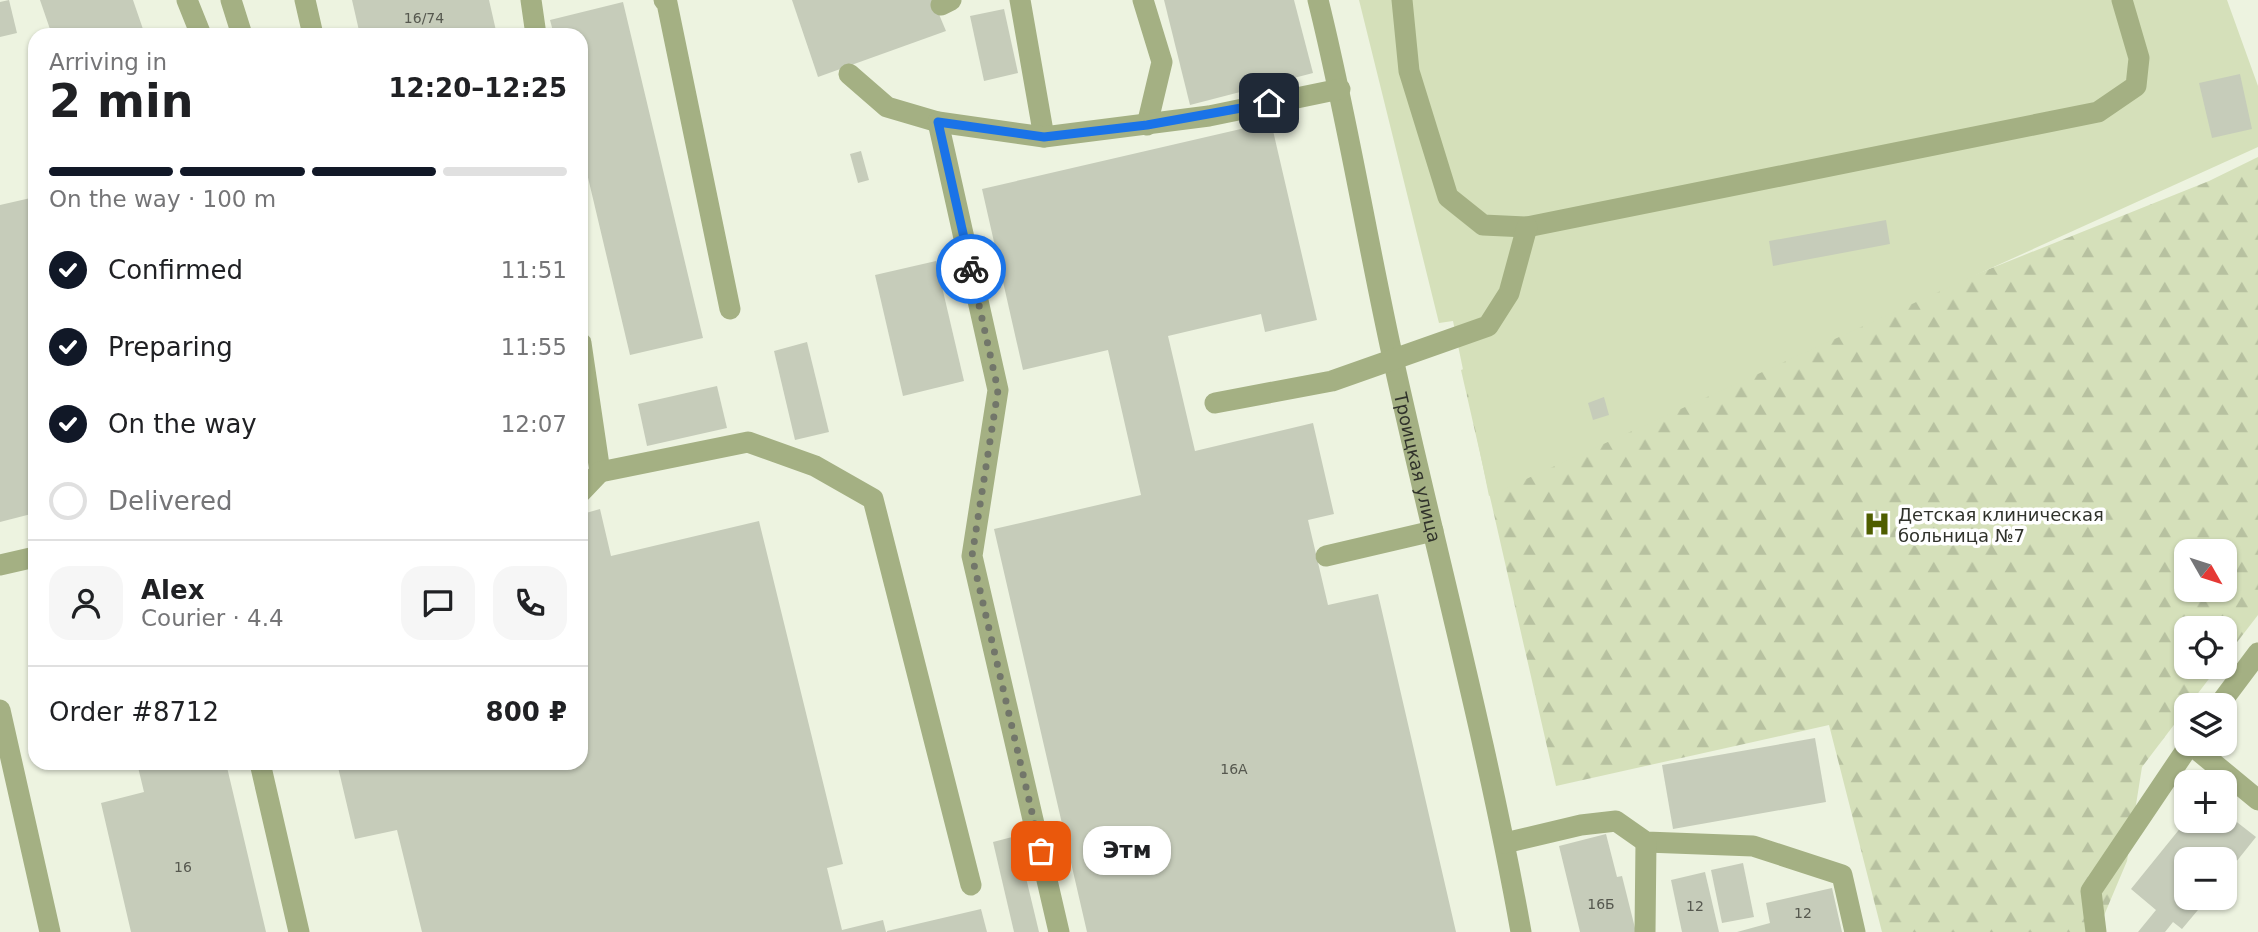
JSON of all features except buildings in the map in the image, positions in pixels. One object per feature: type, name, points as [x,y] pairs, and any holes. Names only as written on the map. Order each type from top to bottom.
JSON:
[{"type":"street","points":[[187,0],[198,28]]},
{"type":"street","points":[[231,0],[240,28]]},
{"type":"street","points":[[305,0],[311,28]]},
{"type":"street","points":[[531,0],[535,28]]},
{"type":"street","points":[[664,0],[667,3],[730,309]]},
{"type":"street","points":[[1020,0],[1044,137]]},
{"type":"street","points":[[1143,0],[1161,62],[1147,125]]},
{"type":"street","name":"Троицкая улица","points":[[1318,0],[1340,89],[1394,360],[1505,843],[1521,932]]},
{"type":"street","points":[[1402,0],[1409,71],[1448,197],[1483,225],[1527,227],[2098,112],[2136,86],[2139,58],[2122,0]]},
{"type":"street","points":[[849,74],[887,107],[938,122],[1044,137],[1209,116],[1340,89]]},
{"type":"street","points":[[938,122],[998,390],[972,556],[1059,932]]},
{"type":"street","points":[[1215,403],[1332,381],[1488,326],[1509,293],[1527,227]]},
{"type":"street","points":[[588,391],[600,472]]},
{"type":"street","points":[[588,485],[600,472],[748,442],[815,466],[873,499],[971,886]]},
{"type":"street","points":[[1326,556],[1433,531]]},
{"type":"street","points":[[0,565],[28,559]]},
{"type":"street","points":[[2228,693],[2258,653]]},
{"type":"street","points":[[0,710],[50,932]]},
{"type":"street","points":[[2096,932],[2091,891],[2182,756]]},
{"type":"street","points":[[2205,756],[2258,800]]},
{"type":"street","points":[[262,770],[299,932]]},
{"type":"street","points":[[1505,843],[1581,825],[1616,821],[1646,842],[1754,846],[1842,875],[1855,932]]},
{"type":"street","points":[[1645,932],[1646,842]]},
{"type":"green space","points":[[1359,0],[2227,0],[2258,86],[2258,147],[1489,496],[1453,321],[1439,323]]},
{"type":"green space","name":"Детская клиническая больница №7","points":[[2258,157],[2258,615],[2237,642],[2237,616],[2174,616],[2174,679],[2209,679],[2198,693],[2174,693],[2174,725],[2142,767],[2127,861],[2097,932],[1882,932],[1829,725],[1556,786],[1461,370],[1493,357],[1872,316],[2209,181]]},
{"type":"way so far","points":[[971,269],[998,390],[972,556],[1041,851]]},
{"type":"place","name":"Детская клиническая больница №7","points":[[1877,524]]},
{"type":"place","name":"Этм","points":[[1041,851]]},
{"type":"route","points":[[971,269],[938,122],[1044,137],[1209,116],[1269,103]]}]
